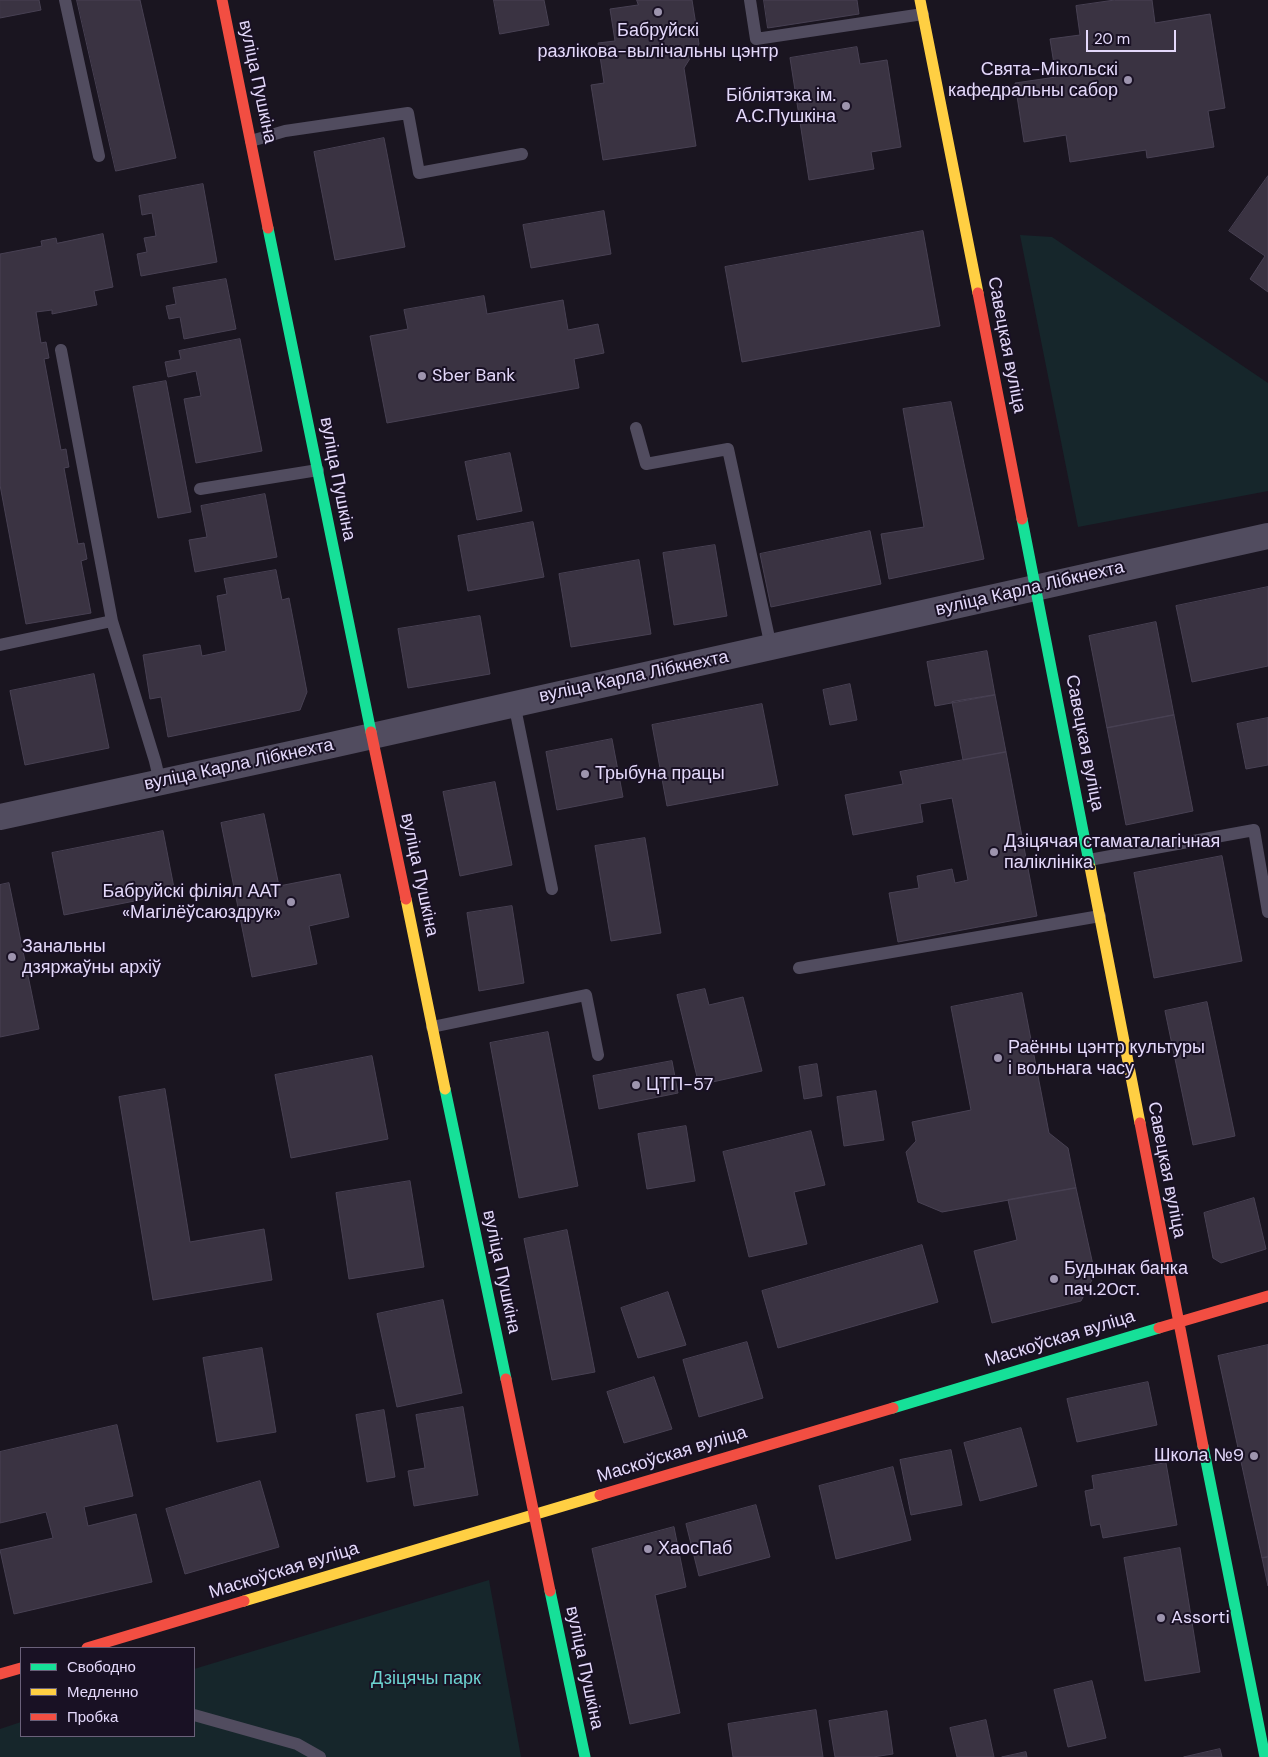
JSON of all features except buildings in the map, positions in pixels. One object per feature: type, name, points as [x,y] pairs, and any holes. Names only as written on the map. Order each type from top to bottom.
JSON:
[{"type":"street","name":"вуліца Пушкіна","points":[[222,0],[432,1027],[585,1757]]},
{"type":"street","name":"Савецкая вуліца","points":[[920,0],[1178,1322],[1265,1757]]},
{"type":"street","name":"вуліца Карла Лібкнехта","points":[[0,817],[324,747],[1268,536]]},
{"type":"street","name":"Маскоўская вуліца","points":[[90,1647],[1268,1296]]},
{"type":"street","points":[[0,1674],[20,1668]]},
{"type":"lane","points":[[64,0],[99,156]]},
{"type":"lane","points":[[750,0],[756,39],[923,14]]},
{"type":"lane","points":[[251,141],[285,131],[408,114],[419,173],[522,154]]},
{"type":"lane","points":[[61,350],[112,621],[160,782]]},
{"type":"lane","points":[[636,428],[646,464],[728,449],[771,646]]},
{"type":"lane","points":[[200,489],[318,470]]},
{"type":"lane","points":[[0,644],[112,621]]},
{"type":"lane","points":[[514,703],[552,889]]},
{"type":"lane","points":[[1089,860],[1254,830],[1268,912]]},
{"type":"lane","points":[[799,968],[1100,916]]},
{"type":"lane","points":[[432,1027],[586,995],[598,1055]]},
{"type":"lane","points":[[195,1715],[297,1744],[320,1757]]},
{"type":"green space","points":[[1020,235],[1052,237],[1268,383],[1268,491],[1078,527]]},
{"type":"green space","name":"Дзіцячы парк","points":[[489,1580],[521,1757],[0,1757],[0,1729],[20,1722],[20,1737],[195,1737],[195,1669]]},
{"type":"traffic: fast","points":[[268,228],[371,732]]},
{"type":"traffic: fast","points":[[1022,519],[1090,867]]},
{"type":"traffic: fast","points":[[445,1089],[506,1379]]},
{"type":"traffic: fast","points":[[893,1408],[1159,1328]]},
{"type":"traffic: fast","points":[[1203,1446],[1265,1757]]},
{"type":"traffic: fast","points":[[550,1591],[585,1757]]},
{"type":"traffic: slow","points":[[920,0],[978,293]]},
{"type":"traffic: slow","points":[[1090,867],[1140,1123]]},
{"type":"traffic: slow","points":[[406,899],[445,1089]]},
{"type":"traffic: slow","points":[[244,1601],[600,1495]]},
{"type":"traffic: jam","points":[[222,0],[268,228]]},
{"type":"traffic: jam","points":[[978,293],[1022,519]]},
{"type":"traffic: jam","points":[[371,732],[406,899]]},
{"type":"traffic: jam","points":[[1140,1123],[1203,1446]]},
{"type":"traffic: jam","points":[[1159,1328],[1268,1296]]},
{"type":"traffic: jam","points":[[506,1379],[550,1591]]},
{"type":"traffic: jam","points":[[600,1495],[893,1408]]},
{"type":"traffic: jam","points":[[90,1647],[244,1601]]},
{"type":"traffic: jam","points":[[0,1674],[20,1668]]},
{"type":"place","name":"Бабруйскі разлікова-вылічальны цэнтр","points":[[658,12]]},
{"type":"place","name":"Свята-Мікольскі кафедральны сабор","points":[[1128,80]]},
{"type":"place","name":"Бібліятэка ім. А.С.Пушкіна","points":[[846,106]]},
{"type":"place","name":"Sber Bank","points":[[422,376]]},
{"type":"place","name":"Трыбуна працы","points":[[585,774]]},
{"type":"place","name":"Дзіцячая стаматалагічная паліклініка","points":[[994,852]]},
{"type":"place","name":"Бабруйскі філіял ААТ «Магілёўсаюздрук»","points":[[291,902]]},
{"type":"place","name":"Занальны дзяржаўны архіў","points":[[12,957]]},
{"type":"place","name":"Раённы цэнтр культуры і вольнага часу","points":[[998,1058]]},
{"type":"place","name":"ЦТП-57","points":[[636,1085]]},
{"type":"place","name":"Будынак банка пач.20ст.","points":[[1054,1279]]},
{"type":"place","name":"Школа №9","points":[[1254,1456]]},
{"type":"place","name":"ХаосПаб","points":[[648,1549]]},
{"type":"place","name":"Assorti","points":[[1161,1618]]}]
